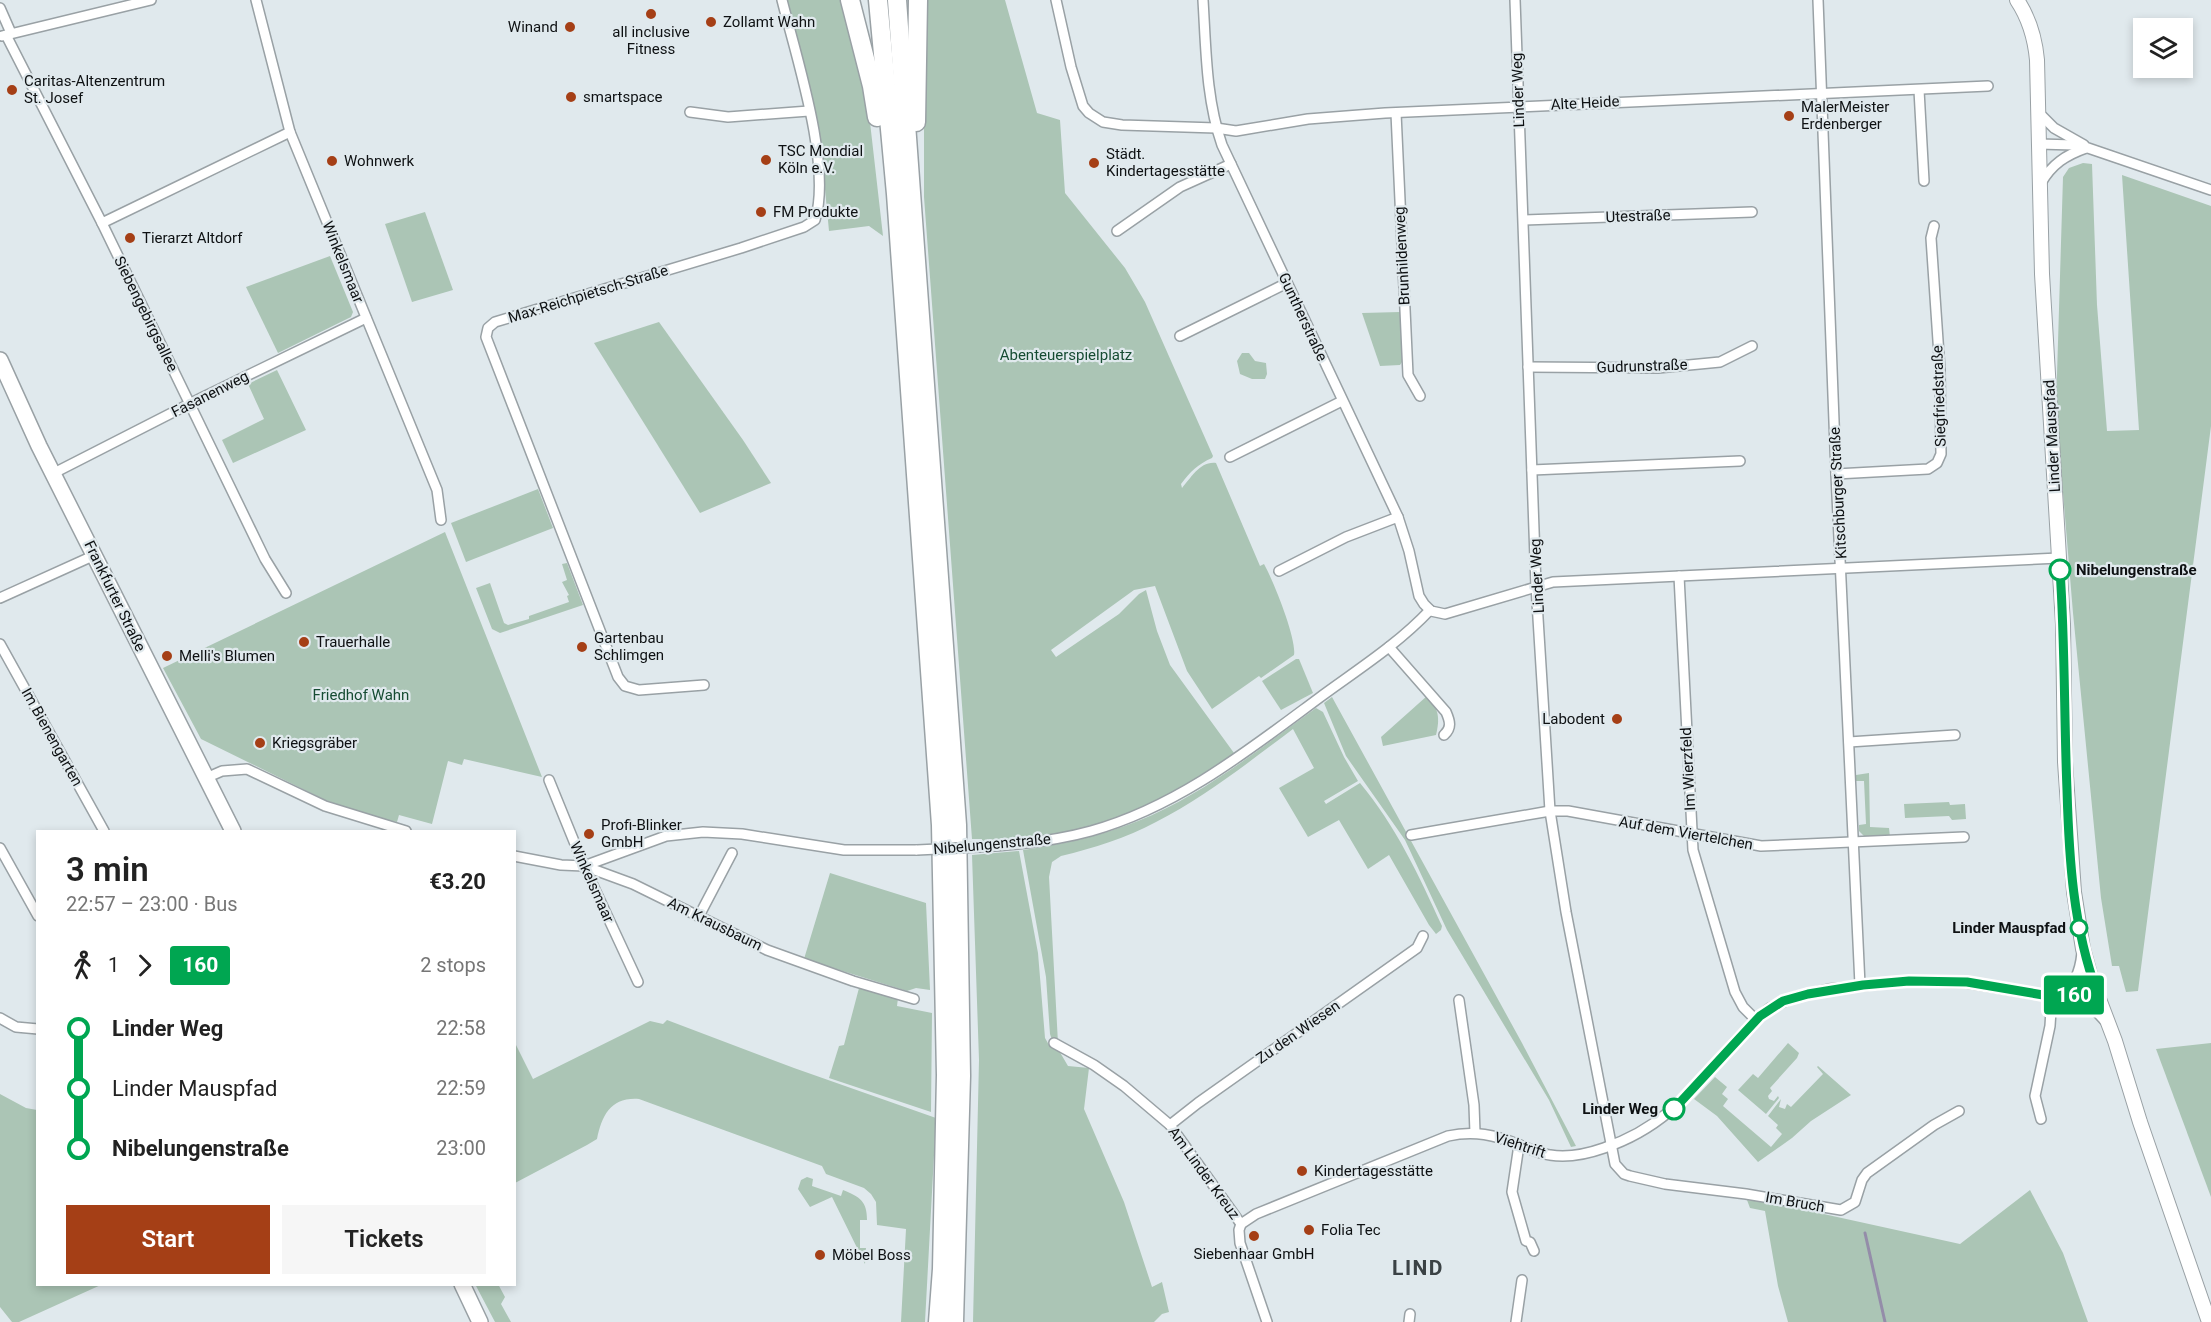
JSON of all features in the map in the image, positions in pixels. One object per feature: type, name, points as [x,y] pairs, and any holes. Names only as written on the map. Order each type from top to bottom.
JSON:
[{"type":"highway","points":[[850,0],[896,194]]},
{"type":"highway","points":[[878,0],[896,194],[913,466],[940,825],[946,1075],[942,1269],[938,1322]]},
{"type":"highway","points":[[897,0],[959,880],[962,1076],[954,1322]]},
{"type":"highway","points":[[914,223],[918,0]]},
{"type":"main road","name":"Frankfurter Straße","points":[[0,360],[39,446],[232,830]]},
{"type":"main road","points":[[463,1286],[480,1322]]},
{"type":"street","points":[[6,35],[151,0]]},
{"type":"street","name":"Winkelsmaar","points":[[256,0],[290,132],[437,490],[441,520]]},
{"type":"street","name":"Max-Reichpietsch-Straße","points":[[704,685],[639,690],[625,686],[618,677],[486,337],[488,328],[495,322],[639,277],[659,274],[810,225],[815,220],[820,188],[809,111],[782,0]]},
{"type":"street","name":"Alte Heide","points":[[1056,0],[1073,77],[1083,106],[1103,122],[1122,125],[1216,128],[1236,131],[1323,117],[1395,112],[1988,86]]},
{"type":"street","name":"Guntherstraße","points":[[1203,0],[1209,85],[1216,128],[1342,401],[1398,516],[1419,596],[1430,610]]},
{"type":"street","name":"Linder Weg","points":[[1515,0],[1536,586],[1550,811],[1566,912],[1611,1146]]},
{"type":"street","name":"Kitschburger Straße","points":[[1818,0],[1836,474],[1860,985]]},
{"type":"street","name":"Linder Mauspfad","points":[[2017,0],[2027,18],[2035,43],[2042,274],[2063,624],[2065,762],[2074,892],[2083,949],[2209,1322]]},
{"type":"street","name":"Siebengebirgsallee","points":[[0,8],[6,35],[102,222],[265,559],[286,593]]},
{"type":"street","points":[[1919,90],[1924,181]]},
{"type":"street","points":[[690,112],[729,117],[809,111]]},
{"type":"street","name":"Brunhildenweg","points":[[1395,112],[1408,375],[1420,396]]},
{"type":"street","points":[[2038,112],[2055,129],[2088,148]]},
{"type":"street","points":[[102,222],[290,132]]},
{"type":"street","points":[[2039,144],[2074,145],[2088,148],[2211,189]]},
{"type":"street","points":[[2040,186],[2053,166],[2068,156],[2088,148]]},
{"type":"street","points":[[1117,231],[1180,187],[1231,164]]},
{"type":"street","name":"Utestraße","points":[[1524,220],[1752,212]]},
{"type":"street","name":"Siegfriedstraße","points":[[1836,474],[1915,471],[1928,469],[1937,464],[1941,453],[1941,432],[1940,370],[1931,238],[1934,226]]},
{"type":"street","points":[[1180,336],[1287,283]]},
{"type":"street","name":"Fasanenweg","points":[[54,473],[366,318]]},
{"type":"street","name":"Gudrunstraße","points":[[1528,367],[1658,368],[1728,360],[1752,346]]},
{"type":"street","points":[[1230,457],[1342,401]]},
{"type":"street","points":[[1532,470],[1740,461]]},
{"type":"street","points":[[1279,571],[1346,537],[1398,516]]},
{"type":"street","points":[[0,598],[95,555]]},
{"type":"street","points":[[1430,610],[1445,614],[1553,582],[2059,558]]},
{"type":"street","name":"Im Wierzfeld","points":[[1679,576],[1691,835],[1695,856],[1735,992],[1743,1007],[1756,1020]]},
{"type":"street","name":"Nibelungenstraße","points":[[584,866],[666,836],[703,832],[742,834],[844,850],[979,847],[1020,844],[1075,835],[1125,819],[1160,804],[1210,776],[1389,647],[1430,610]]},
{"type":"street","name":"Im Bienengarten","points":[[0,644],[103,830]]},
{"type":"street","points":[[1389,647],[1446,712],[1450,724],[1444,735]]},
{"type":"street","points":[[1849,742],[1955,735]]},
{"type":"street","points":[[206,778],[222,771],[247,769],[325,806],[403,830]]},
{"type":"street","name":"Winkelsmaar","points":[[549,780],[584,866],[638,982]]},
{"type":"street","name":"Auf dem Viertelchen","points":[[1411,835],[1550,811],[1568,812],[1761,846],[1964,837]]},
{"type":"street","points":[[0,848],[36,912]]},
{"type":"street","points":[[699,916],[732,854]]},
{"type":"street","name":"Am Krausbaum","points":[[516,856],[561,865],[584,866],[633,884],[773,952],[853,981],[914,999]]},
{"type":"street","name":"Zu den Wiesen","points":[[1170,1125],[1197,1103],[1417,948],[1423,936]]},
{"type":"street","points":[[2041,1119],[2035,1095],[2050,1026],[2051,1010],[2047,996],[2067,990],[2076,980],[2083,949]]},
{"type":"street","name":"Viehtrift","points":[[1241,1224],[1256,1214],[1437,1140],[1458,1134],[1475,1133],[1494,1136],[1537,1152],[1559,1156],[1587,1154],[1611,1146],[1639,1133],[1674,1109],[1756,1020],[1770,1008],[1790,998],[1829,989],[1909,981],[1953,981],[2047,996],[2097,992]]},
{"type":"street","name":"Viehtrift","points":[[2068,996],[2093,1008],[2110,1028]]},
{"type":"street","points":[[1459,1000],[1474,1105],[1475,1133]]},
{"type":"street","points":[[0,1018],[16,1027],[36,1029]]},
{"type":"street","name":"Am Linder Kreuz","points":[[1054,1043],[1094,1065],[1124,1086],[1170,1125],[1241,1224],[1239,1237],[1267,1322]]},
{"type":"street","name":"Im Bruch","points":[[1611,1146],[1613,1160],[1618,1169],[1630,1176],[1665,1184],[1746,1194],[1841,1210],[1855,1202],[1862,1180],[1867,1173],[1934,1125],[1959,1111]]},
{"type":"street","points":[[1519,1145],[1512,1192],[1526,1241],[1530,1242],[1534,1251]]},
{"type":"street","points":[[1516,1322],[1521,1280]]},
{"type":"green space","points":[[787,0],[842,0],[867,96],[883,236],[869,226],[829,231],[820,137]]},
{"type":"green space","name":"Abenteuerspielplatz","points":[[924,0],[1005,0],[1037,113],[1060,120],[1065,193],[1125,268],[1145,302],[1213,456],[1191,472],[1181,484],[1182,488],[1201,467],[1216,463],[1260,566],[1264,564],[1273,583],[1284,610],[1294,647],[1294,655],[1212,709],[1187,671],[1155,586],[1134,590],[1051,650],[1056,657],[1119,614],[1146,590],[1157,631],[1170,665],[1234,753],[1173,791],[1115,818],[1053,834],[1019,839],[982,842],[982,839],[972,839],[924,197]]},
{"type":"green space","points":[[2083,163],[2092,164],[2097,305],[2107,431],[2139,430],[2122,175],[2211,206],[2211,426],[2138,991],[2126,992],[2119,966],[2112,966],[2101,898],[2073,613],[2056,408],[2063,177],[2069,168]]},
{"type":"green space","points":[[425,212],[453,290],[412,302],[385,224]]},
{"type":"green space","points":[[330,256],[353,312],[351,317],[278,353],[246,287]]},
{"type":"green space","points":[[1400,312],[1402,362],[1400,365],[1380,366],[1362,313]]},
{"type":"green space","points":[[659,322],[771,483],[700,513],[594,343]]},
{"type":"green space","points":[[1242,353],[1249,353],[1255,361],[1266,363],[1265,379],[1252,379],[1240,374],[1237,361]]},
{"type":"green space","points":[[277,370],[306,430],[233,463],[222,440],[264,419],[248,384]]},
{"type":"green space","points":[[538,489],[553,528],[466,562],[451,523]]},
{"type":"green space","name":"Friedhof Wahn","points":[[445,532],[542,777],[464,759],[462,765],[448,761],[432,824],[399,815],[397,822],[325,800],[201,739],[163,668]]},
{"type":"green space","points":[[567,563],[583,605],[500,633],[492,629],[476,588],[490,583],[504,623],[508,625],[569,602],[567,596],[569,595],[562,582],[567,580],[562,564]]},
{"type":"green space","points":[[1299,659],[1313,693],[1281,710],[1262,681]]},
{"type":"green space","points":[[1427,696],[1438,714],[1436,735],[1383,746],[1381,737]]},
{"type":"green space","points":[[1332,697],[1576,1146],[1571,1147],[1549,1100],[1447,930],[1405,840],[1346,756],[1324,703]]},
{"type":"green space","points":[[1316,708],[1323,712],[1358,781],[1324,801],[1326,804],[1360,783],[1385,816],[1406,852],[1442,926],[1441,930],[1436,934],[1429,925],[1389,855],[1368,869],[1339,820],[1308,837],[1279,788],[1314,768],[1293,729],[1192,802],[1156,822],[1098,846],[1061,856],[1052,862],[1049,877],[1058,1043],[1052,1040],[1046,977],[1023,850],[1096,835],[1162,810],[1208,785]]},
{"type":"green space","points":[[1869,773],[1870,827],[1889,828],[1890,837],[1866,838],[1859,831],[1859,825],[1866,824],[1864,781],[1856,781],[1856,775]]},
{"type":"green space","points":[[1949,802],[1950,805],[1965,804],[1966,819],[1952,820],[1949,816],[1905,818],[1904,804]]},
{"type":"green space","points":[[1019,851],[1038,953],[1045,1038],[1049,1045],[1058,1049],[1068,1066],[1089,1068],[1084,1109],[1124,1202],[1152,1287],[1162,1282],[1169,1312],[1162,1314],[1154,1322],[973,1322],[979,1060],[972,855]]},
{"type":"green space","points":[[830,873],[926,903],[930,990],[916,988],[907,991],[804,959]]},
{"type":"green space","points":[[859,988],[898,998],[897,1006],[932,1013],[931,1112],[829,1078],[839,1046],[844,1045]]},
{"type":"green space","points":[[667,1020],[936,1118],[925,1322],[901,1322],[906,1229],[877,1225],[876,1202],[864,1188],[826,1174],[822,1166],[639,1099],[621,1101],[609,1109],[597,1139],[516,1182],[516,1045],[533,1079],[650,1021],[663,1024]]},
{"type":"green space","points":[[1788,1043],[1799,1053],[1770,1088],[1772,1091],[1768,1096],[1769,1099],[1774,1101],[1778,1096],[1779,1098],[1766,1114],[1738,1090],[1753,1074],[1758,1078]]},
{"type":"green space","points":[[2211,1043],[2211,1197],[2156,1049]]},
{"type":"green space","points":[[1818,1066],[1851,1095],[1811,1121],[1792,1138],[1758,1162],[1717,1116],[1694,1099],[1715,1077],[1727,1087],[1722,1094],[1728,1099],[1723,1106],[1771,1147],[1782,1134],[1776,1128],[1778,1125],[1768,1116],[1781,1099],[1779,1107],[1785,1109],[1787,1104],[1791,1107],[1823,1074]]},
{"type":"green space","points":[[0,1094],[26,1108],[36,1110],[36,1286],[99,1286],[19,1322],[12,1322],[0,1307]]},
{"type":"green space","points":[[807,1177],[813,1179],[812,1186],[841,1196],[843,1190],[854,1195],[864,1204],[867,1220],[860,1220],[860,1248],[866,1248],[865,1264],[832,1197],[810,1207],[798,1189],[801,1180]]},
{"type":"green space","points":[[2030,1190],[2063,1253],[2088,1322],[1788,1322],[1778,1286],[1765,1211],[1750,1208],[1747,1200],[1778,1204],[1960,1244]]},
{"type":"green space","points":[[476,1286],[499,1286],[505,1297],[501,1304],[511,1322],[495,1322]]},
{"type":"waterway","points":[[1865,1233],[1885,1322]]},
{"type":"bus line","name":"160","points":[[1674,1109],[1743,1032],[1770,1008],[1790,998],[1829,989],[1909,981],[1967,982],[2049,996],[2097,992],[2083,949],[2072,872],[2065,762],[2060,570]]},
{"type":"place","name":"all inclusive Fitness","points":[[651,14]]},
{"type":"place","name":"Zollamt Wahn","points":[[711,22]]},
{"type":"place","name":"Winand","points":[[570,27]]},
{"type":"place","name":"Caritas-Altenzentrum St. Josef","points":[[12,90]]},
{"type":"place","name":"smartspace","points":[[571,97]]},
{"type":"place","name":"MalerMeister Erdenberger","points":[[1789,116]]},
{"type":"place","name":"TSC Mondial Köln e.V.","points":[[766,160]]},
{"type":"place","name":"Wohnwerk","points":[[332,161]]},
{"type":"place","name":"Städt. Kindertagesstätte","points":[[1094,163]]},
{"type":"place","name":"FM Produkte","points":[[761,212]]},
{"type":"place","name":"Tierarzt Altdorf","points":[[130,238]]},
{"type":"place","name":"Nibelungenstraße","points":[[2060,570]]},
{"type":"place","name":"Trauerhalle","points":[[304,642]]},
{"type":"place","name":"Gartenbau Schlimgen","points":[[582,647]]},
{"type":"place","name":"Melli's Blumen","points":[[167,656]]},
{"type":"place","name":"Labodent","points":[[1617,719]]},
{"type":"place","name":"Kriegsgräber","points":[[260,743]]},
{"type":"place","name":"Profi-Blinker GmbH","points":[[589,834]]},
{"type":"place","name":"Linder Mauspfad","points":[[2079,928]]},
{"type":"place","name":"Linder Weg","points":[[1674,1109]]},
{"type":"place","name":"Kindertagesstätte","points":[[1302,1171]]},
{"type":"place","name":"Folia Tec","points":[[1309,1230]]},
{"type":"place","name":"Siebenhaar GmbH","points":[[1254,1236]]},
{"type":"place","name":"Möbel Boss","points":[[820,1255]]},
{"type":"district","name":"LIND","points":[[1418,1268]]}]
